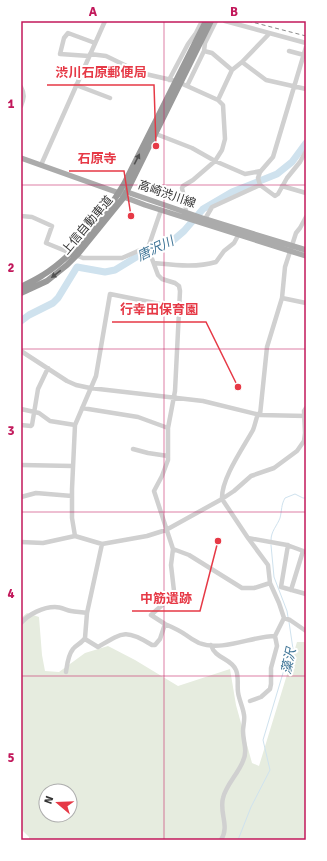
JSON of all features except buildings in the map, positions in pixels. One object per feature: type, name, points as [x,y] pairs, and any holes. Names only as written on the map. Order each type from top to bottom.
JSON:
[{"type":"highway","name":"上信自動車道","points":[[199,49],[206,21]]},
{"type":"highway","name":"上信自動車道","points":[[21,287],[43,276],[70,254],[119,193],[178,83],[199,49],[211,21]]},
{"type":"highway","name":"上信自動車道","points":[[21,293],[47,281],[77,255],[126,195],[156,134],[178,83]]},
{"type":"main road","points":[[21,158],[119,193]]},
{"type":"main road","name":"高崎渋川線","points":[[119,193],[185,212],[192,217]]},
{"type":"main road","name":"高崎渋川線","points":[[126,195],[161,210],[201,219],[240,233],[290,248],[306,250]]},
{"type":"main road","name":"高崎渋川線","points":[[290,248],[306,256]]},
{"type":"street","points":[[41,165],[105,21]]},
{"type":"street","points":[[178,83],[188,44],[202,21]]},
{"type":"street","points":[[216,21],[205,43],[199,49],[212,53],[232,70]]},
{"type":"street","points":[[225,21],[306,43]]},
{"type":"street","points":[[95,43],[68,33],[64,38],[60,54],[106,56],[141,73],[178,83],[218,100],[223,106],[226,135],[222,150],[215,161],[193,180],[183,186],[182,188],[186,208],[185,212]]},
{"type":"street","points":[[218,100],[232,70],[242,62],[268,35]]},
{"type":"street","points":[[306,47],[274,157],[261,171],[258,179],[260,185],[275,196],[278,194],[306,151]]},
{"type":"street","points":[[289,51],[304,55]]},
{"type":"street","points":[[242,62],[266,80],[306,89]]},
{"type":"street","points":[[76,85],[110,98]]},
{"type":"street","points":[[21,87],[23,91],[21,106]]},
{"type":"street","points":[[156,134],[192,148],[215,161],[245,174],[261,171]]},
{"type":"street","points":[[300,162],[306,163]]},
{"type":"street","points":[[201,219],[212,207],[260,185]]},
{"type":"street","points":[[282,186],[306,193]]},
{"type":"street","points":[[161,210],[148,248],[160,278],[175,283],[179,286],[180,308],[177,368],[168,428],[168,460],[154,491],[173,549],[171,565],[174,591],[169,599],[151,615],[164,624],[176,628],[199,643],[211,645],[243,641],[266,636],[275,636]]},
{"type":"street","points":[[21,216],[32,217],[52,226],[46,243],[83,258],[122,258],[148,248]]},
{"type":"street","points":[[250,701],[261,698],[270,689],[271,668],[277,646],[275,636],[284,618],[270,582],[268,565],[222,499],[221,494],[225,481],[254,428],[259,415],[267,347],[282,298],[285,267],[296,232],[306,217]]},
{"type":"street","points":[[300,227],[306,226]]},
{"type":"street","points":[[154,263],[183,266],[206,265],[216,262],[224,250],[234,243],[240,233]]},
{"type":"street","points":[[75,536],[72,518],[72,496],[75,425],[96,376],[110,294],[180,308]]},
{"type":"street","points":[[282,298],[306,303]]},
{"type":"street","points":[[21,351],[76,385],[90,388],[204,401],[259,415],[306,416]]},
{"type":"street","points":[[21,425],[32,425],[38,389],[48,368]]},
{"type":"street","points":[[21,408],[44,415],[50,421],[75,425]]},
{"type":"street","points":[[82,408],[138,417],[168,428]]},
{"type":"street","points":[[21,542],[43,544],[75,536],[102,544],[147,536],[166,530],[222,499],[251,476],[274,468],[297,451],[304,441],[306,416],[304,411],[306,408]]},
{"type":"street","points":[[134,449],[168,456]]},
{"type":"street","points":[[21,465],[73,466]]},
{"type":"street","points":[[21,496],[36,493],[72,496]]},
{"type":"street","points":[[248,538],[288,545],[304,551],[291,590]]},
{"type":"street","points":[[66,672],[70,654],[73,649],[85,639],[88,613],[102,544]]},
{"type":"street","points":[[288,545],[281,587],[306,594]]},
{"type":"street","points":[[173,549],[188,555],[226,580],[242,588],[254,588],[270,582]]},
{"type":"street","points":[[21,623],[26,617],[53,607],[58,607],[71,612],[88,613]]},
{"type":"street","points":[[284,618],[290,620],[306,631]]},
{"type":"street","points":[[85,639],[98,646],[117,636],[132,634],[152,645],[155,645],[160,639],[164,624]]},
{"type":"street","points":[[211,645],[213,650],[219,656],[230,662],[236,669],[238,678],[238,692],[245,717],[243,729],[245,754],[238,772],[222,799],[225,829],[221,840]]},
{"type":"shaded area","points":[[27,613],[39,617],[42,655],[45,671],[59,672],[85,653],[108,646],[135,660],[178,686],[230,669],[236,705],[252,763],[259,766],[297,642],[306,642],[306,840],[29,840],[29,837],[21,829],[21,618]]},
{"type":"waterway","name":"唐沢川","points":[[21,321],[29,315],[53,303],[58,298],[77,267],[105,272],[115,270],[138,256],[170,243],[184,231],[203,209],[232,192],[277,174],[292,162],[306,143]]},
{"type":"waterway","name":"藻沢","points":[[271,540],[273,531],[280,518],[282,505],[285,498],[295,494],[306,498]]},
{"type":"waterway","name":"藻沢","points":[[271,545],[274,577],[288,617]]},
{"type":"waterway","name":"藻沢","points":[[238,840],[251,807],[270,770],[263,740],[283,673],[293,649],[289,622]]},
{"type":"railway","points":[[248,21],[306,36]]},
{"type":"place","name":"渋川石原郵便局","points":[[156,146]]},
{"type":"place","name":"石原寺","points":[[131,216]]},
{"type":"place","name":"行幸田保育園","points":[[238,387]]},
{"type":"place","name":"中筋遺跡","points":[[218,541]]}]
